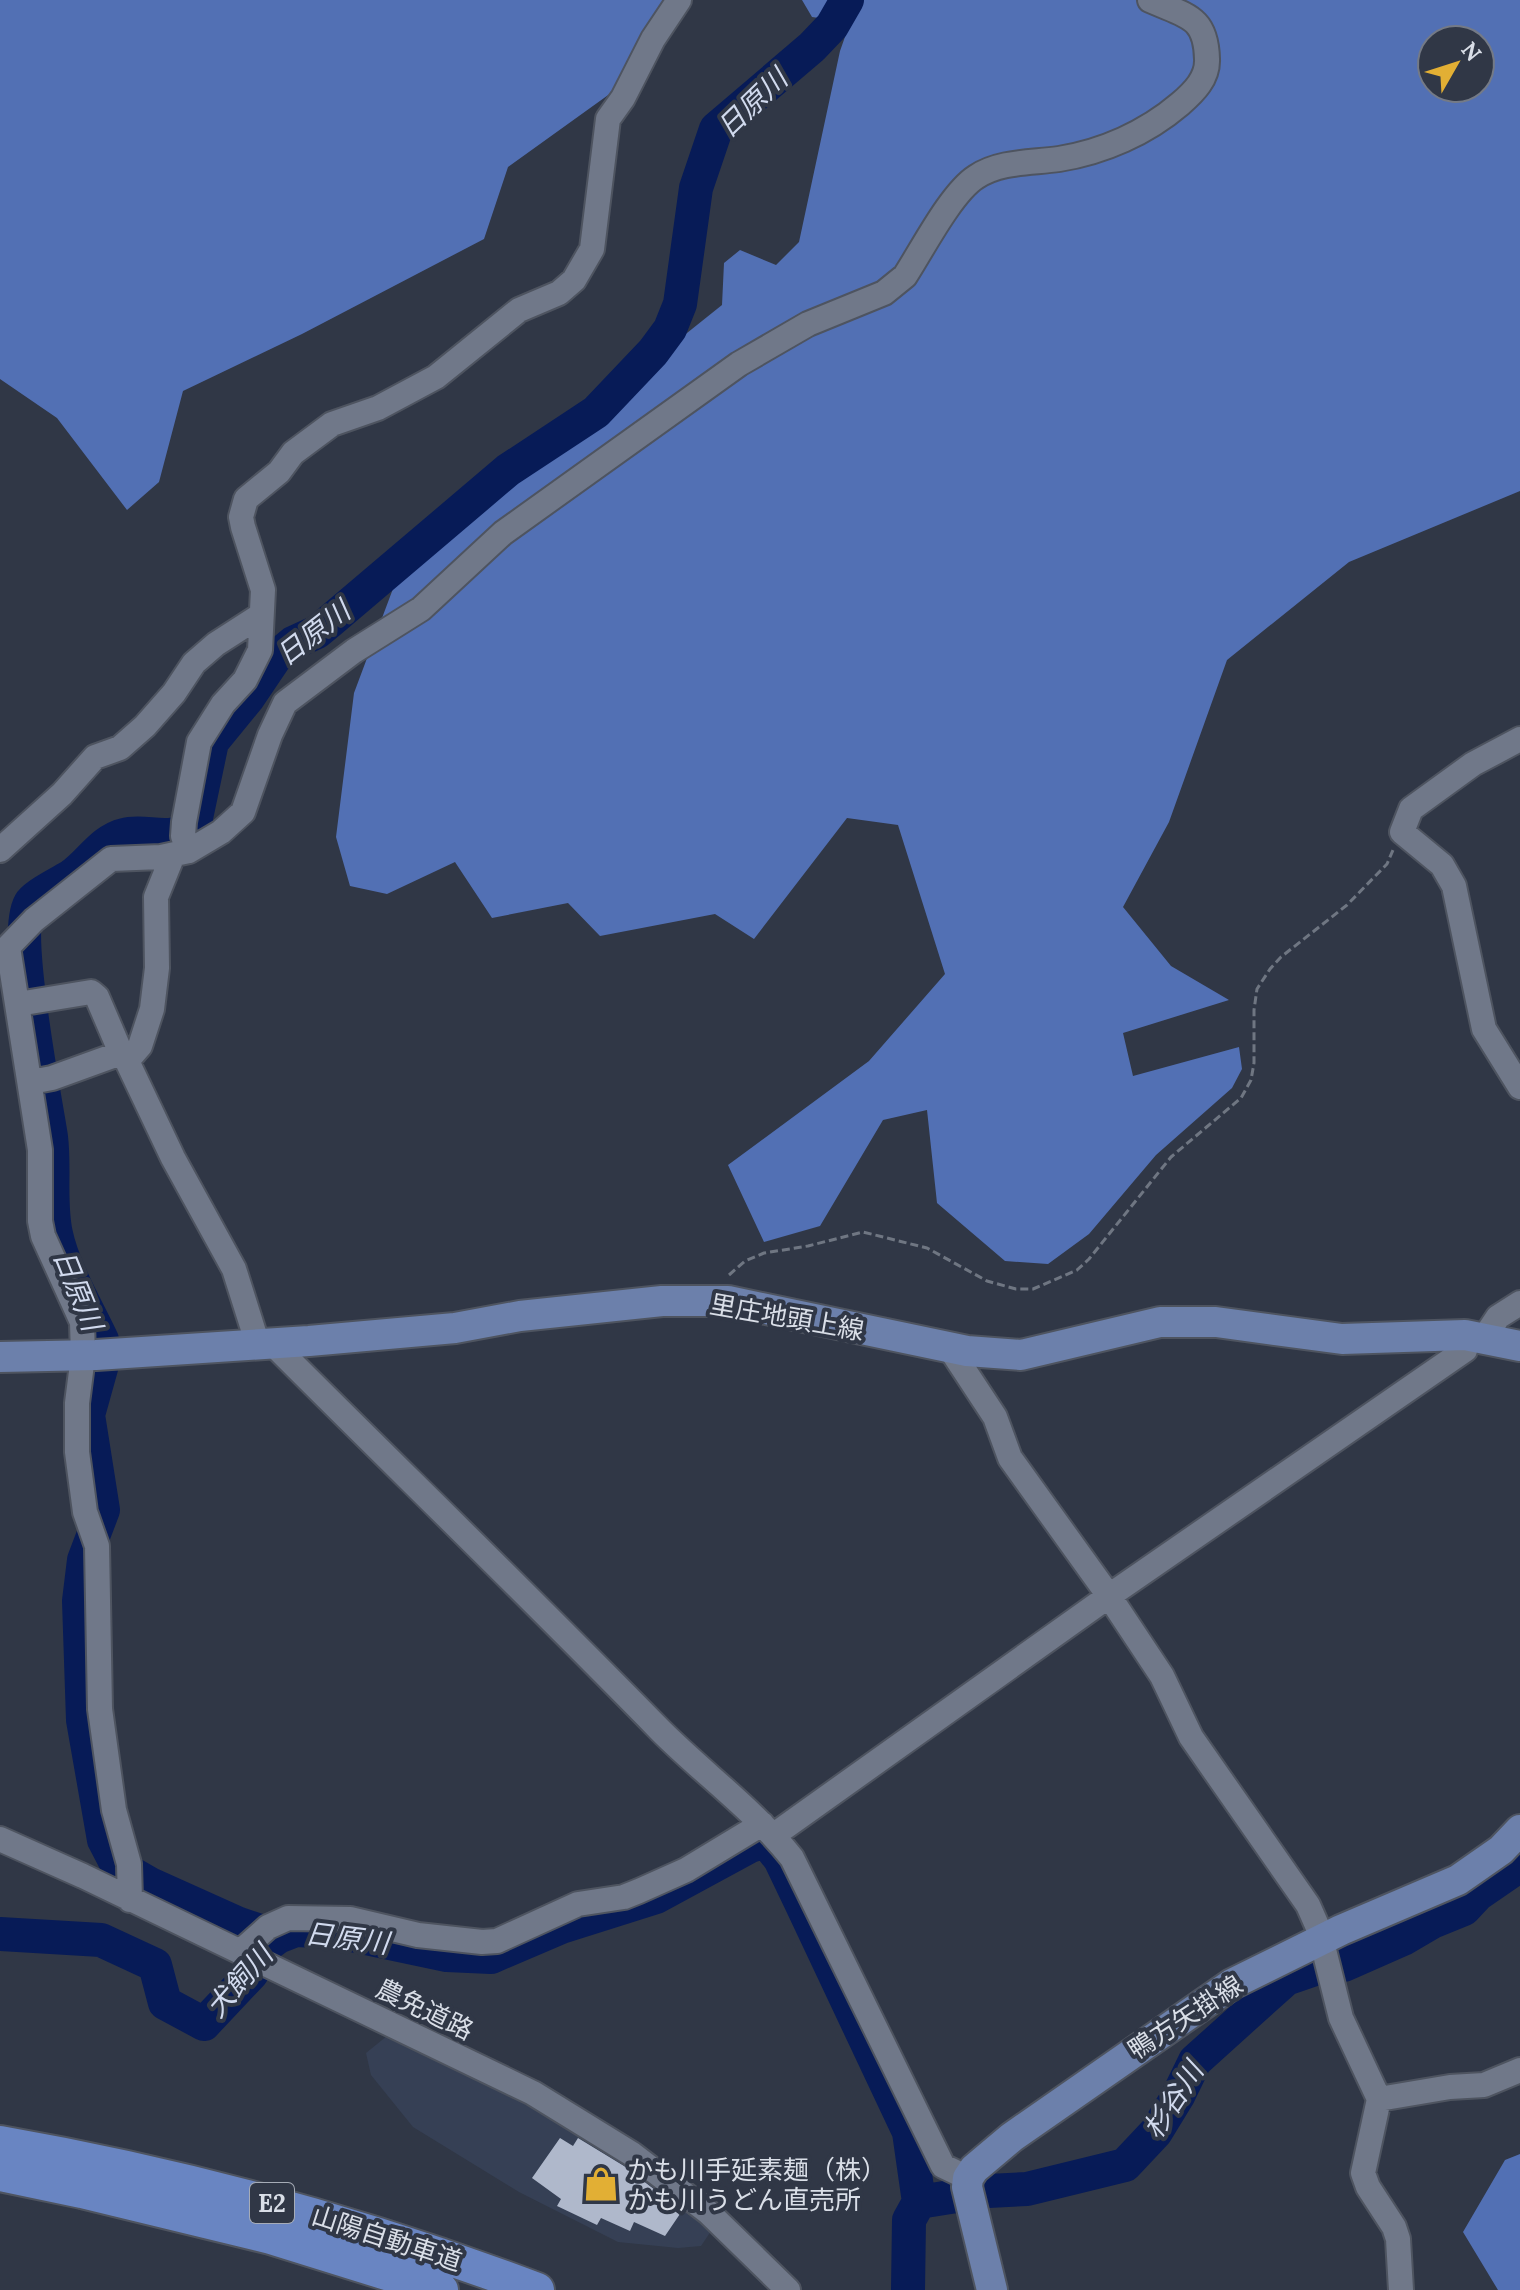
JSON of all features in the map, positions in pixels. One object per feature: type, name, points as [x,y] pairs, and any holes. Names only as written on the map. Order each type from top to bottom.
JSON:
[{"type":"highway","name":"山陽自動車道","points":[[0,2143],[86,2158],[282,2205],[468,2264],[537,2290]]},
{"type":"highway","name":"山陽自動車道","points":[[0,2174],[271,2237],[441,2290]]},
{"type":"main road","name":"里庄地頭上線","points":[[0,1357],[96,1355],[265,1344],[441,1329],[520,1316],[662,1301],[728,1301],[949,1347],[1021,1355],[1160,1322],[1216,1322],[1342,1339],[1475,1336],[1520,1346]]},
{"type":"main road","name":"鴨方矢掛線","points":[[969,2190],[974,2169],[1012,2137],[1194,2008],[1232,1984],[1323,1945],[1458,1880],[1501,1850],[1520,1830]]},
{"type":"main road","points":[[969,2190],[992,2290]]},
{"type":"street","points":[[40,1080],[124,1057],[140,1046],[152,1009],[157,968],[156,897],[182,841],[199,742],[207,726],[254,665],[260,650],[263,590],[241,517],[246,499],[279,472],[293,453],[332,424],[410,393],[436,377],[519,310],[559,293],[574,280],[592,249],[608,119],[679,0]]},
{"type":"street","points":[[130,1883],[114,1810],[101,1721],[93,1536],[77,1452],[77,1403],[96,1355],[43,1236],[40,1221],[40,1080],[26,1003],[8,947],[17,929],[111,859],[221,832],[243,812],[270,735],[285,703],[354,651],[421,609],[503,533],[751,356],[808,324],[895,286],[905,276],[952,204],[975,178],[1004,165],[1063,158],[1106,147],[1165,117],[1200,83],[1207,66],[1206,39],[1201,26],[1192,18],[1150,0]]},
{"type":"street","points":[[0,850],[62,794],[95,757],[120,748],[145,726],[174,693],[194,663],[216,644],[261,615]]},
{"type":"street","points":[[1520,739],[1473,764],[1428,795],[1411,809],[1402,832],[1442,865],[1454,886],[1484,1029],[1520,1087]]},
{"type":"street","points":[[26,1003],[91,992],[97,997],[173,1158],[234,1269],[265,1344],[513,1579],[666,1736],[768,1829],[792,1858],[943,2166],[969,2190]]},
{"type":"street","points":[[255,1948],[288,1918],[350,1919],[418,1935],[497,1941],[578,1904],[624,1897],[768,1829],[1465,1350],[1475,1336],[1520,1303]]},
{"type":"street","points":[[949,1347],[995,1417],[1010,1458],[1109,1596],[1162,1676],[1191,1737],[1308,1905],[1323,1945],[1341,2018],[1379,2099],[1363,2173],[1398,2239],[1401,2290]]},
{"type":"street","name":"農免道路","points":[[0,1839],[130,1883],[533,2093],[620,2147],[708,2212],[788,2290]]},
{"type":"street","points":[[1379,2099],[1450,2087],[1484,2085],[1520,2070]]},
{"type":"path","points":[[718,1279],[764,1253],[863,1232],[927,1248],[987,1281],[1016,1289],[1033,1289],[1077,1270],[1171,1157],[1241,1098],[1251,1080],[1254,1063],[1257,989],[1281,957],[1347,905],[1387,864],[1402,832]]},
{"type":"shaded area","points":[[0,0],[670,0],[637,58],[611,93],[508,167],[484,239],[302,334],[183,391],[159,482],[127,510],[57,418],[0,379]]},
{"type":"shaded area","points":[[802,0],[834,0],[826,19],[812,17]]},
{"type":"shaded area","points":[[858,0],[1520,0],[1520,491],[1349,562],[1227,660],[1169,822],[1123,907],[1171,966],[1229,1000],[1123,1033],[1133,1076],[1239,1047],[1242,1069],[1232,1088],[1156,1155],[1089,1234],[1048,1264],[1005,1261],[937,1203],[927,1110],[883,1120],[820,1226],[764,1242],[728,1165],[869,1061],[945,974],[898,825],[847,818],[754,939],[715,914],[600,936],[568,903],[492,918],[455,862],[387,894],[350,886],[336,837],[354,693],[394,586],[516,481],[619,410],[682,337],[722,305],[724,263],[740,250],[776,265],[799,242],[840,51]]},
{"type":"shaded area","points":[[387,2036],[539,2109],[595,2141],[686,2207],[711,2231],[701,2246],[678,2248],[618,2242],[519,2192],[413,2127],[371,2075],[366,2053]]},
{"type":"shaded area","points":[[1520,2154],[1520,2290],[1498,2290],[1463,2232],[1505,2160]]},
{"type":"building","name":"かも川手延素麺（株） かも川うどん直売所","points":[[560,2138],[573,2146],[578,2138],[624,2166],[682,2211],[665,2236],[634,2222],[630,2231],[601,2218],[597,2225],[557,2206],[561,2199],[532,2178]]},
{"type":"waterway","name":"日原川","points":[[847,0],[832,26],[812,47],[716,129],[696,188],[680,304],[670,329],[653,352],[596,412],[508,470],[317,632],[293,643],[275,658],[212,742],[196,818],[188,827],[171,835],[133,833],[116,838],[102,847],[78,871],[31,902],[26,918],[25,944],[31,1015],[51,1137],[56,1234],[76,1288],[102,1340],[105,1354],[88,1415],[103,1510],[84,1560],[79,1601],[83,1720],[104,1840],[117,1865],[150,1884],[239,1924],[278,1937],[296,1930],[338,1932],[447,1955],[491,1957],[561,1927],[656,1897],[750,1846],[760,1843],[769,1845],[780,1859],[909,2132],[919,2202]]},
{"type":"waterway","name":"杉谷川","points":[[919,2202],[988,2191],[1027,2189],[1125,2165],[1156,2132],[1195,2061],[1286,1979],[1315,1969],[1344,1965],[1403,1939],[1432,1922],[1464,1909],[1478,1894],[1520,1865]]},
{"type":"waterway","name":"犬飼川","points":[[0,1934],[101,1940],[155,1965],[165,2003],[204,2024],[252,1973],[263,1948],[278,1937]]},
{"type":"waterway","name":"杉谷川","points":[[908,2290],[909,2220],[919,2202]]},
{"type":"place","name":"かも川手延素麺（株） かも川うどん直売所","points":[[601,2184]]}]
